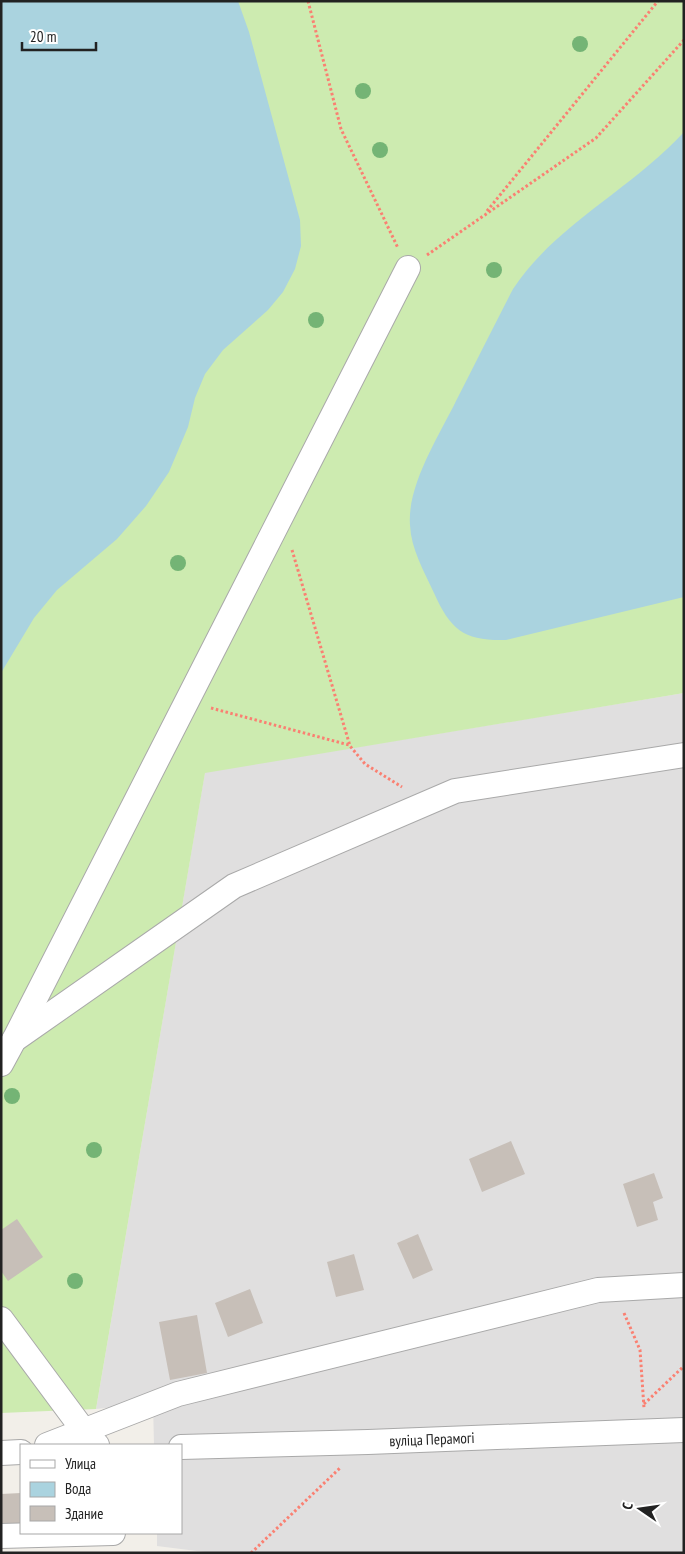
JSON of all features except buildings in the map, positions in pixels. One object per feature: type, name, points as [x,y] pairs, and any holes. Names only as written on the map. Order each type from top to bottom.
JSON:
[{"type":"street","points":[[1,1064],[408,268]]},
{"type":"street","points":[[14,1040],[234,886],[455,790],[684,755]]},
{"type":"street","points":[[53,1444],[91,1438],[178,1394],[598,1290],[684,1285]]},
{"type":"street","points":[[1,1319],[91,1438]]},
{"type":"street","name":"вуліца Перамогі","points":[[182,1447],[684,1430]]},
{"type":"street","points":[[1,1453],[20,1452]]},
{"type":"street","points":[[1,1536],[76,1534]]},
{"type":"path","points":[[308,1],[341,129],[408,268],[596,138],[684,40]]},
{"type":"path","points":[[484,216],[658,1]]},
{"type":"path","points":[[281,516],[350,746],[365,764],[428,802]]},
{"type":"path","points":[[187,702],[350,746]]},
{"type":"path","points":[[617,1311],[625,1314],[640,1350],[645,1431]]},
{"type":"path","points":[[644,1405],[684,1366]]},
{"type":"path","points":[[251,1553],[368,1442]]},
{"type":"shaded area","points":[[684,693],[684,1553],[213,1553],[157,1546],[157,1534],[182,1534],[182,1444],[154,1444],[153,1403],[96,1409],[205,772]]},
{"type":"green space","points":[[1,1],[684,1],[684,693],[205,773],[96,1409],[1,1413]]},
{"type":"water","points":[[1,1],[238,1],[249,32],[300,220],[301,246],[295,269],[283,292],[268,310],[223,350],[205,374],[195,398],[188,427],[169,472],[146,506],[117,539],[57,590],[34,618],[1,673]]},
{"type":"water","points":[[684,132],[684,597],[506,640],[492,640],[470,636],[453,625],[447,617],[415,551],[411,534],[410,510],[419,477],[433,445],[513,289],[551,245],[641,171]]}]
